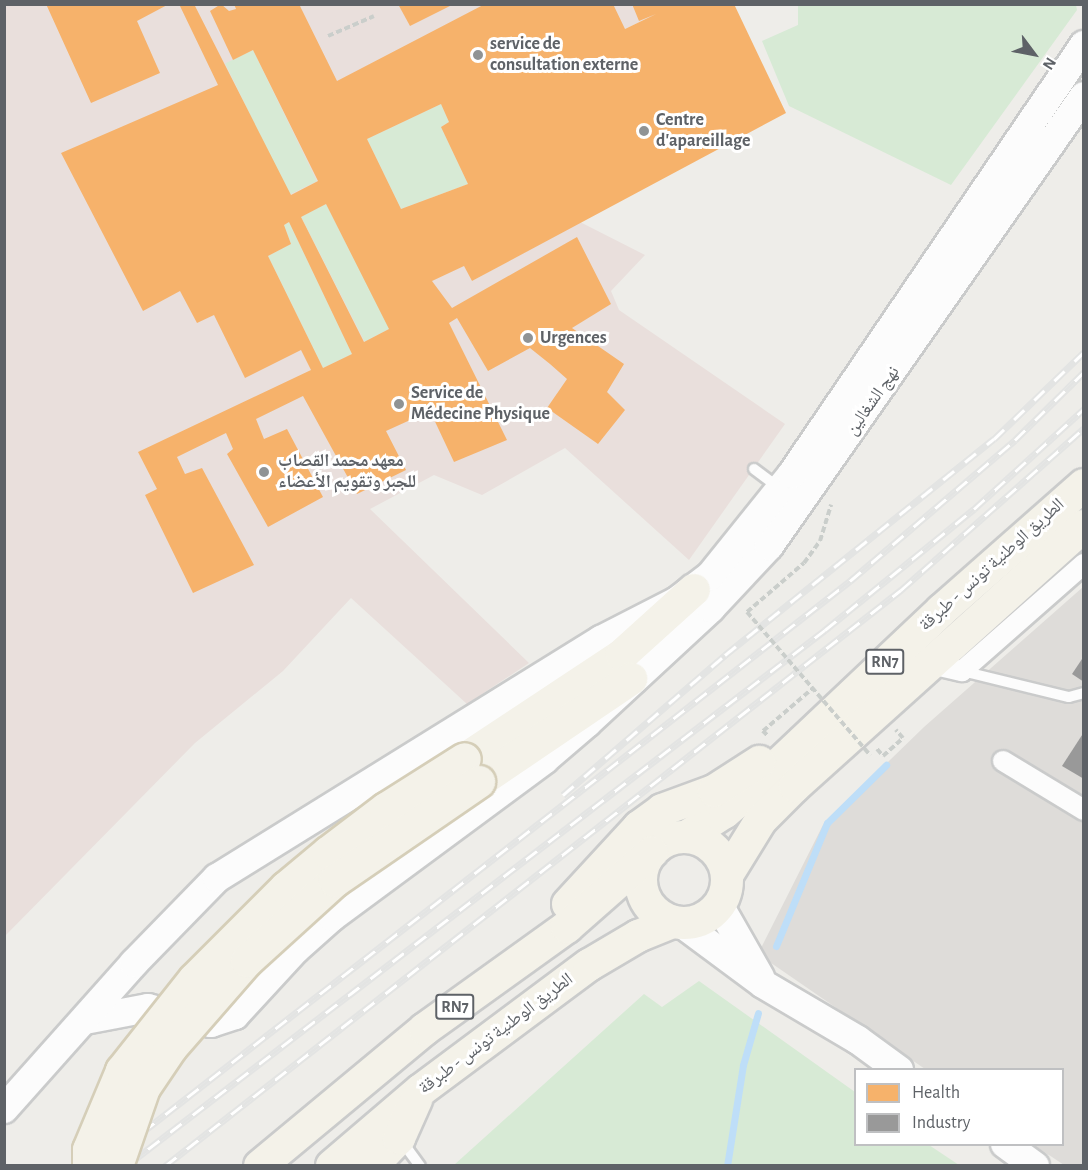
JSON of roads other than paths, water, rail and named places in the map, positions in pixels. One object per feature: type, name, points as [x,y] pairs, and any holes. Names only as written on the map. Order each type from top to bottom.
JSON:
[{"type":"main road","name":"الطريق الوطنية تونس - طبرقة","points":[[686,837],[734,805],[810,730],[1083,485]]},
{"type":"main road","name":"الطريق الوطنية تونس - طبرقة","points":[[727,875],[761,820],[931,664],[1075,558]]},
{"type":"main road","points":[[117,1166],[144,1088],[171,1048],[247,962],[335,881],[605,667],[694,590]]},
{"type":"main road","points":[[88,1160],[122,1071],[160,1020],[238,933],[328,853],[386,809],[472,771],[631,679]]},
{"type":"main road","name":"RN7","points":[[511,966],[639,827],[663,810],[714,791],[810,730]]},
{"type":"main road","points":[[686,837],[698,839],[716,851],[727,875]]},
{"type":"main road","name":"RN7","points":[[260,1166],[425,1029],[567,927],[663,843],[686,837]]},
{"type":"main road","points":[[652,852],[644,865],[642,887],[654,911],[677,923]]},
{"type":"main road","name":"RN7","points":[[677,923],[708,916],[719,905],[727,890],[727,875]]},
{"type":"main road","name":"الطريق الوطنية تونس - طبرقة","points":[[332,1166],[421,1090],[589,965],[677,923]]},
{"type":"main road","points":[[372,1166],[399,1138],[421,1090]]},
{"type":"street","points":[[4,1109],[134,963],[203,891],[259,850],[601,640],[694,590],[736,548],[781,489],[1082,45]]},
{"type":"street","name":"نهج الشغالين","points":[[148,1008],[211,1023],[235,1015],[296,949],[332,917],[544,760],[711,608],[775,539],[1083,96]]},
{"type":"street","points":[[931,664],[962,670],[1075,558]]},
{"type":"street","points":[[1003,761],[1083,810]]},
{"type":"street","points":[[719,905],[763,984]]},
{"type":"street","points":[[677,923],[763,984],[858,1040],[896,1068]]},
{"type":"street","points":[[85,1020],[148,1008],[134,963]]},
{"type":"street","points":[[1008,1146],[1035,1166]]},
{"type":"lane","points":[[754,469],[781,489]]},
{"type":"lane","points":[[962,670],[1069,697],[1083,693]]},
{"type":"lane","points":[[399,1138],[420,1166]]},
{"type":"waterway","points":[[776,946],[827,823],[886,765]]},
{"type":"waterway","points":[[727,1166],[743,1065],[758,1013]]},
{"type":"railway","points":[[563,795],[725,655],[994,439],[1084,352]]},
{"type":"railway","points":[[99,1166],[850,581],[1015,440],[1084,372]]},
{"type":"railway","points":[[126,1166],[825,630],[974,509],[1084,409]]},
{"type":"railway","points":[[165,1166],[901,590],[1084,428]]},
{"type":"place","name":"service de consultation externe","points":[[478,55]]},
{"type":"place","name":"Centre d'apareillage","points":[[644,131]]},
{"type":"place","name":"Urgences","points":[[528,338]]},
{"type":"place","name":"Service de Médecine Physique","points":[[399,404]]},
{"type":"place","name":"معهد محمد القصاب للجبر وتقويم الأعضاء","points":[[264,472]]}]
